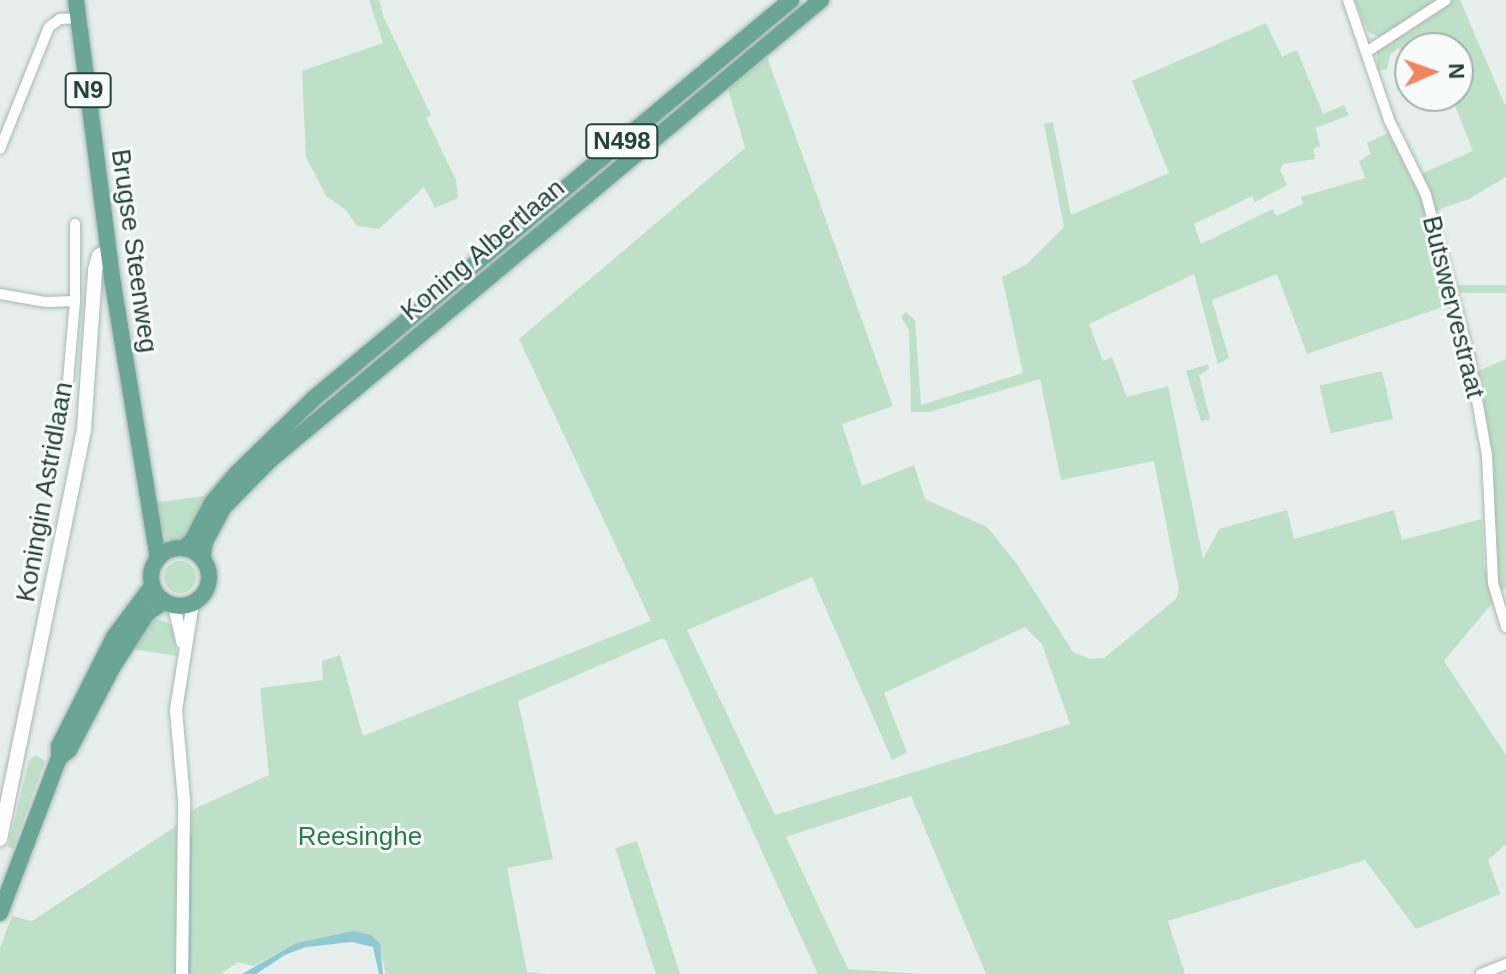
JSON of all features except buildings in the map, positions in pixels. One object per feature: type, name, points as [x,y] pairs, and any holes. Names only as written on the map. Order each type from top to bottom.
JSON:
[{"type":"main road","name":"Brugse Steenweg","points":[[76,0],[147,509],[171,552],[202,558]]},
{"type":"main road","name":"Koning Albertlaan","points":[[171,552],[192,541],[222,490],[313,399],[791,0]]},
{"type":"main road","name":"Koning Albertlaan","points":[[202,558],[205,542],[224,507],[270,460],[821,0]]},
{"type":"main road","name":"Koningin Astridlaan","points":[[0,839],[84,429],[95,270],[99,256],[109,250]]},
{"type":"main road","points":[[0,913],[59,758],[59,746],[99,663],[126,618],[152,586],[152,569],[171,552]]},
{"type":"main road","points":[[59,758],[69,750],[112,668],[147,613],[169,604],[193,603],[208,587],[209,571],[202,558]]},
{"type":"main road","points":[[152,586],[169,604]]},
{"type":"street","name":"Butswervestraat","points":[[1348,0],[1368,51],[1389,120],[1426,195],[1469,356],[1487,455],[1493,583],[1506,627]]},
{"type":"street","points":[[1368,51],[1446,0]]},
{"type":"street","points":[[0,149],[49,27],[60,19],[79,18]]},
{"type":"street","points":[[68,381],[75,301],[75,224]]},
{"type":"street","points":[[0,294],[46,302],[75,301]]},
{"type":"street","points":[[182,974],[184,800],[176,710],[193,603]]},
{"type":"street","points":[[169,604],[183,657]]},
{"type":"street","points":[[1481,974],[1506,964]]},
{"type":"green space","points":[[369,0],[379,0],[384,18],[431,115],[426,118],[456,180],[458,198],[435,208],[424,187],[379,229],[357,226],[346,210],[326,196],[306,157],[302,71],[383,43]]},
{"type":"green space","points":[[1354,0],[1460,0],[1474,32],[1394,32],[1394,52],[1390,55],[1387,70],[1377,70],[1377,50],[1387,34],[1380,37],[1368,32]]},
{"type":"green space","name":"Reesinghe","points":[[1266,23],[1282,57],[1297,50],[1323,114],[1344,105],[1349,115],[1316,128],[1320,146],[1313,149],[1315,159],[1283,164],[1280,170],[1287,185],[1255,202],[1252,196],[1194,224],[1201,244],[1273,209],[1276,216],[1303,204],[1301,197],[1365,178],[1359,161],[1371,154],[1367,143],[1388,133],[1421,198],[1451,304],[1307,354],[1277,274],[1212,300],[1229,358],[1218,364],[1194,274],[1089,324],[1103,361],[1112,357],[1127,397],[1168,386],[1203,559],[1219,529],[1287,510],[1294,539],[1394,510],[1402,540],[1482,519],[1484,564],[1493,602],[1444,661],[1506,755],[1506,844],[1488,860],[1500,894],[1416,929],[1365,860],[1168,921],[1185,974],[986,974],[911,796],[786,837],[848,969],[922,974],[818,974],[665,639],[660,639],[518,701],[553,859],[507,868],[527,972],[546,974],[386,974],[379,944],[353,931],[296,943],[253,966],[238,962],[221,974],[0,974],[0,948],[12,916],[32,921],[173,828],[196,808],[269,775],[260,688],[323,680],[322,661],[340,655],[363,736],[651,621],[519,339],[745,148],[728,89],[767,57],[893,406],[842,424],[862,486],[914,465],[925,499],[987,527],[1017,564],[1073,652],[1090,659],[1104,658],[1176,599],[1179,590],[1154,461],[1061,480],[1040,379],[929,412],[911,412],[909,330],[901,317],[906,312],[915,320],[921,405],[1023,373],[1002,277],[1027,264],[1064,227],[1044,124],[1053,122],[1071,215],[1169,173],[1132,81]],"holes":[[[812,577],[892,760],[907,752],[884,693],[1025,627],[1042,644],[1070,724],[775,815],[687,630]]]},
{"type":"green space","points":[[1474,33],[1506,107],[1506,177],[1469,199],[1435,211],[1421,174],[1473,151],[1457,112],[1474,112]]},
{"type":"green space","points":[[1458,285],[1506,285],[1506,293],[1458,293]]},
{"type":"green space","points":[[1506,359],[1506,588],[1501,591],[1496,564],[1491,446],[1478,371]]},
{"type":"green space","points":[[1208,364],[1209,369],[1199,375],[1210,419],[1201,421],[1186,371]]},
{"type":"green space","points":[[1382,371],[1393,419],[1331,433],[1320,385]]},
{"type":"green space","points":[[226,471],[229,476],[193,534],[180,544],[166,539],[152,503],[204,496]]},
{"type":"green space","points":[[180,561],[191,566],[196,577],[191,588],[180,593],[169,588],[164,577],[169,566]]},
{"type":"green space","points":[[151,617],[173,625],[177,656],[131,649]]},
{"type":"green space","points":[[36,755],[45,761],[13,849],[8,847],[29,760]]},
{"type":"green space","points":[[637,841],[680,974],[656,974],[615,848]]},
{"type":"water","points":[[353,931],[371,935],[380,944],[383,974],[379,974],[373,947],[352,942],[306,947],[285,955],[256,974],[242,974],[296,943]]},
{"type":"waterway","points":[[190,974],[191,836]]}]
